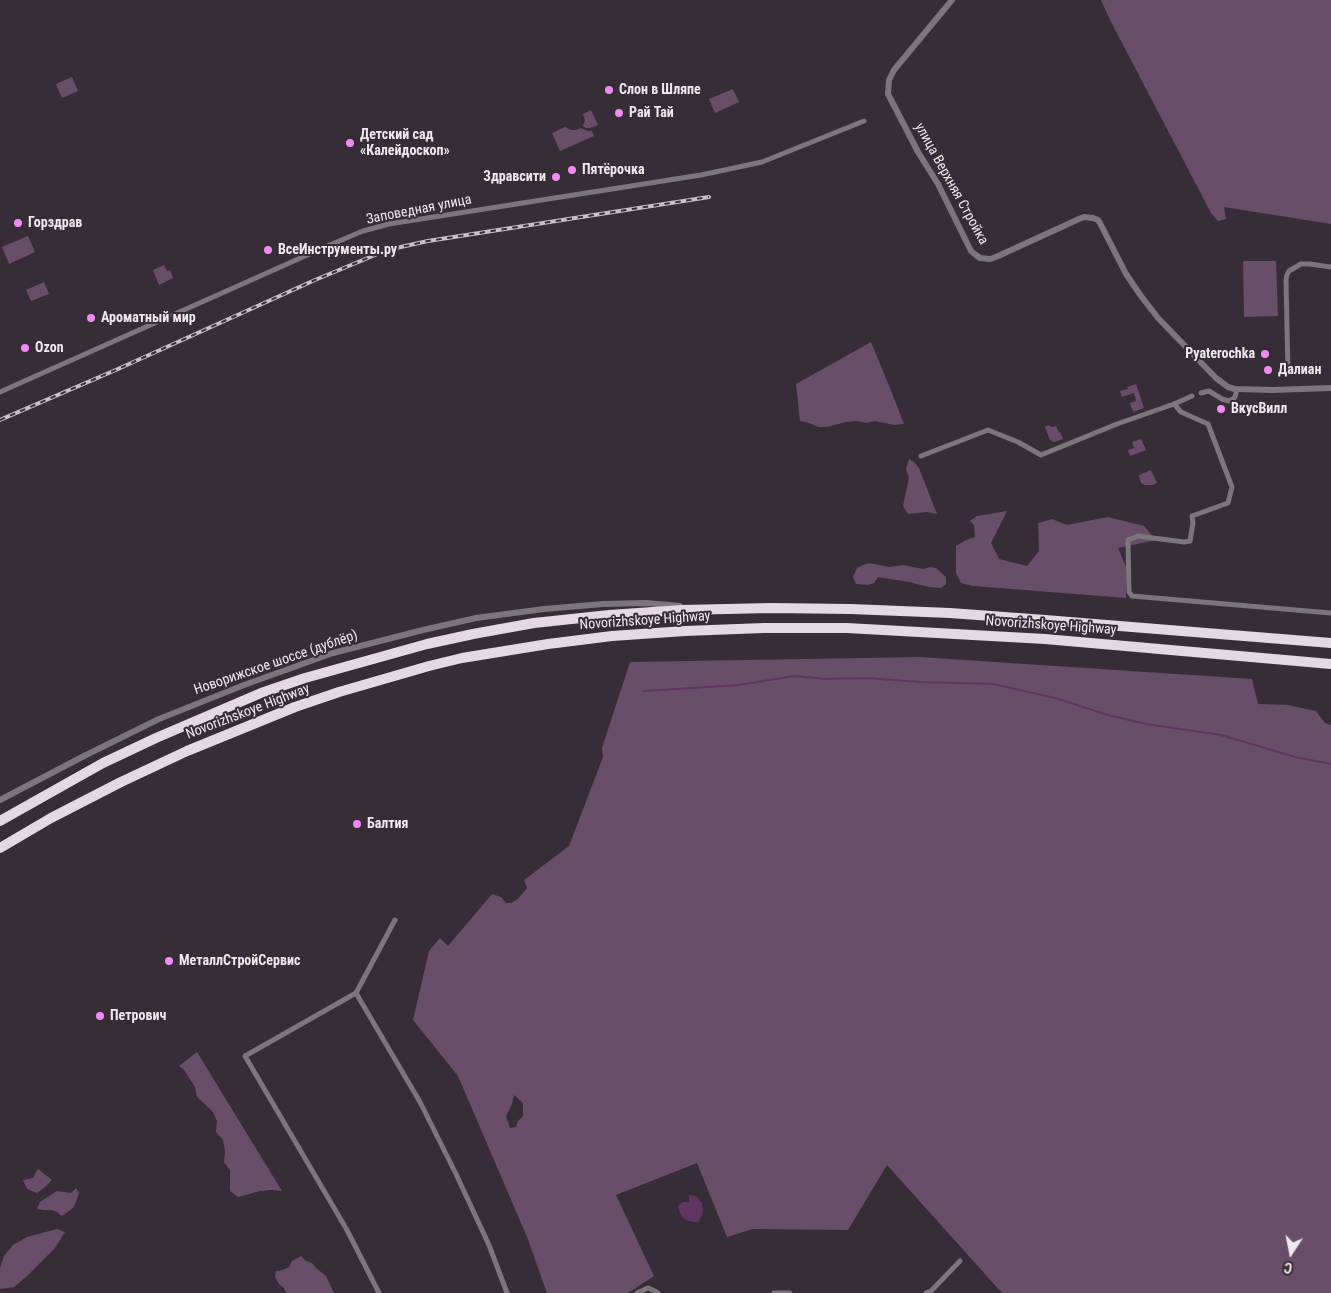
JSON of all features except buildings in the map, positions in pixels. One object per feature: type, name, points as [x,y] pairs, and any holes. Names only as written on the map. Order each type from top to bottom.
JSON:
[{"type":"highway","name":"Novorizhskoye Highway","points":[[0,821],[103,763],[261,693],[304,678],[427,644],[534,623],[609,615],[698,610],[771,608],[851,609],[950,613],[1331,643]]},
{"type":"highway","name":"Novorizhskoye Highway","points":[[0,848],[51,818],[187,750],[295,707],[382,678],[429,666],[462,658],[548,644],[612,636],[685,631],[764,628],[847,628],[1045,639],[1331,664]]},
{"type":"street","name":"улица Верхняя Стройка","points":[[952,0],[894,70],[889,80],[888,94],[918,152],[938,184],[971,251],[980,258],[996,257],[1079,219],[1089,217],[1098,220],[1126,274],[1158,318],[1212,376],[1228,387],[1237,389],[1331,388]]},
{"type":"street","name":"Заповедная улица","points":[[0,392],[324,247],[364,231],[389,224],[710,173],[762,162],[864,122]]},
{"type":"street","points":[[1288,374],[1287,275],[1289,271],[1301,264],[1331,268]]},
{"type":"street","points":[[1201,393],[1209,391],[1229,401],[1233,399],[1237,389]]},
{"type":"street","points":[[921,456],[988,430],[1018,442],[1041,455],[1192,396]]},
{"type":"street","points":[[1174,404],[1180,412],[1208,424],[1232,487],[1228,503],[1192,516],[1193,523],[1190,541],[1184,542],[1138,536],[1128,540],[1129,592],[1132,596],[1331,613]]},
{"type":"street","name":"Новорижское шоссе (дублёр)","points":[[0,800],[160,719],[244,685],[333,653],[476,618],[544,608],[646,603],[698,610]]},
{"type":"street","points":[[379,1293],[347,1230],[245,1056],[356,993],[395,920]]},
{"type":"street","points":[[356,993],[420,1102],[489,1245],[507,1293]]},
{"type":"street","points":[[926,1293],[960,1261]]},
{"type":"street","points":[[637,1293],[648,1288],[658,1293]]},
{"type":"street","points":[[774,1293],[790,1293]]},
{"type":"shaded area","points":[[1101,0],[1331,0],[1331,224],[1224,207],[1226,219],[1218,221],[1211,213]]},
{"type":"shaded area","points":[[72,77],[78,91],[62,98],[56,84]]},
{"type":"shaded area","points":[[733,89],[739,102],[715,113],[709,99]]},
{"type":"shaded area","points":[[591,110],[598,125],[586,128],[583,126],[585,120],[583,114]]},
{"type":"shaded area","points":[[565,127],[571,130],[581,128],[592,131],[594,136],[560,151],[552,133]]},
{"type":"shaded area","points":[[28,236],[35,252],[9,264],[2,247]]},
{"type":"shaded area","points":[[1243,261],[1276,261],[1278,316],[1244,317]]},
{"type":"shaded area","points":[[164,265],[167,271],[170,270],[173,278],[159,285],[153,270]]},
{"type":"shaded area","points":[[44,282],[49,294],[31,301],[26,290]]},
{"type":"shaded area","points":[[871,342],[904,424],[894,425],[875,421],[866,423],[856,421],[818,427],[800,421],[796,384]]},
{"type":"shaded area","points":[[1136,384],[1144,408],[1133,412],[1130,403],[1136,401],[1134,393],[1122,397],[1120,391]]},
{"type":"shaded area","points":[[1049,425],[1051,427],[1056,426],[1063,439],[1054,442],[1050,440],[1045,427]]},
{"type":"shaded area","points":[[1141,439],[1146,450],[1130,456],[1128,450],[1134,448],[1132,442]]},
{"type":"shaded area","points":[[909,459],[919,468],[937,514],[927,512],[908,514],[903,506],[909,478],[906,469]]},
{"type":"shaded area","points":[[1151,470],[1157,483],[1145,485],[1141,483],[1139,475]]},
{"type":"shaded area","points":[[1007,511],[991,543],[999,559],[1027,566],[1039,551],[1038,523],[1052,519],[1067,525],[1108,517],[1144,526],[1156,540],[1118,548],[1126,567],[1126,598],[973,586],[961,583],[956,573],[956,546],[975,537],[974,525],[970,521],[977,516]]},
{"type":"shaded area","points":[[869,563],[889,567],[903,565],[923,569],[936,568],[946,577],[946,584],[941,588],[929,587],[878,577],[874,583],[868,585],[856,584],[853,577],[857,568]]},
{"type":"shaded area","points":[[920,657],[1252,679],[1258,704],[1288,705],[1316,711],[1325,723],[1331,725],[1331,1293],[1002,1293],[887,1165],[848,1230],[753,1229],[727,1237],[697,1163],[616,1195],[654,1276],[628,1293],[547,1293],[527,1237],[458,1076],[413,1020],[429,951],[440,938],[448,946],[492,894],[501,897],[506,903],[511,903],[518,899],[527,888],[524,880],[569,846],[603,757],[602,748],[630,662]],"holes":[[[514,1095],[523,1103],[523,1116],[518,1121],[516,1127],[510,1128],[506,1116]]]},
{"type":"shaded area","points":[[197,1052],[282,1191],[260,1191],[238,1197],[230,1191],[230,1170],[224,1162],[223,1140],[216,1132],[217,1121],[213,1112],[197,1097],[195,1087],[184,1070],[179,1066]]},
{"type":"shaded area","points":[[38,1169],[52,1180],[37,1193],[27,1189],[23,1180],[33,1178]]},
{"type":"shaded area","points":[[76,1188],[79,1193],[73,1208],[62,1216],[51,1210],[37,1209],[40,1202],[57,1191],[71,1193]]},
{"type":"shaded area","points":[[689,1195],[696,1196],[702,1203],[702,1216],[698,1222],[688,1221],[680,1213],[678,1206],[682,1202],[689,1202]]},
{"type":"shaded area","points":[[57,1229],[65,1232],[55,1248],[14,1287],[0,1289],[0,1268],[4,1256],[13,1245],[27,1237]]},
{"type":"shaded area","points":[[301,1256],[326,1276],[334,1293],[286,1293],[275,1277],[276,1271],[289,1267],[292,1261]]},
{"type":"waterway","points":[[644,691],[739,685],[794,676],[826,679],[866,678],[993,684],[1055,698],[1108,715],[1146,724],[1221,735],[1295,757],[1331,764]]},
{"type":"railway","points":[[0,420],[387,250],[428,241],[709,197]]},
{"type":"place","name":"Слон в Шляпе","points":[[609,90]]},
{"type":"place","name":"Рай Тай","points":[[619,113]]},
{"type":"place","name":"Детский сад «Калейдоскоп»","points":[[350,143]]},
{"type":"place","name":"Пятёрочка","points":[[572,170]]},
{"type":"place","name":"Здравсити","points":[[556,177]]},
{"type":"place","name":"Горздрав","points":[[18,223]]},
{"type":"place","name":"ВсеИнструменты.ру","points":[[268,250]]},
{"type":"place","name":"Ароматный мир","points":[[91,318]]},
{"type":"place","name":"Ozon","points":[[25,348]]},
{"type":"place","name":"Pyaterochka","points":[[1265,354]]},
{"type":"place","name":"Далиан","points":[[1268,370]]},
{"type":"place","name":"ВкусВилл","points":[[1221,409]]},
{"type":"place","name":"Балтия","points":[[357,824]]},
{"type":"place","name":"МеталлСтройСервис","points":[[169,961]]},
{"type":"place","name":"Петрович","points":[[100,1016]]}]
